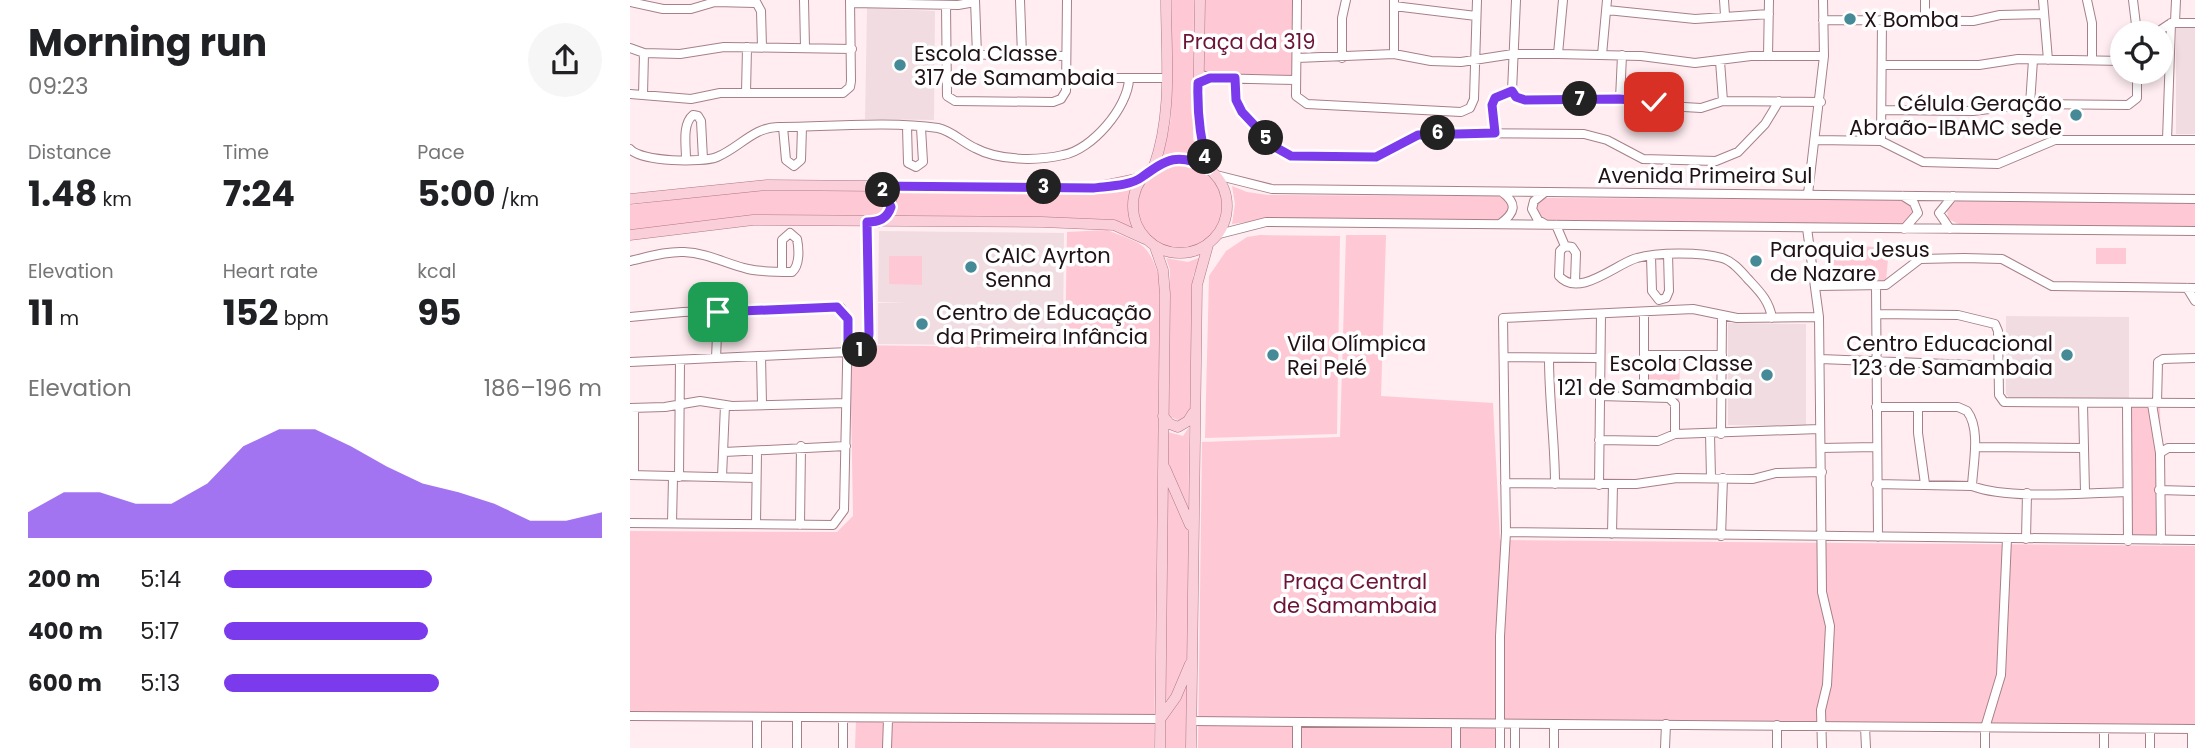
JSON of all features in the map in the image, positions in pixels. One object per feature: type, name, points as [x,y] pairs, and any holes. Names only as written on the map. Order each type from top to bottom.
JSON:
[{"type":"main road","points":[[1154,166],[1163,141],[1166,0]]},
{"type":"main road","points":[[1200,0],[1200,137],[1208,168]]},
{"type":"main road","points":[[630,199],[734,186],[1093,188],[1117,185],[1141,177],[1154,166],[1182,159],[1208,168],[1216,175],[1225,192],[1227,210],[1219,234],[1208,245],[1184,254],[1155,247],[1122,228],[1105,224],[753,220],[630,235]]},
{"type":"main road","points":[[1141,177],[1132,204],[1133,218],[1145,239]]},
{"type":"main road","points":[[872,186],[883,190],[891,201],[889,214],[872,222]]},
{"type":"main road","points":[[1191,748],[1197,285],[1208,245]]},
{"type":"main road","points":[[1155,247],[1163,270],[1165,294],[1160,748]]},
{"type":"main road","points":[[1163,416],[1178,427],[1188,421],[1194,412]]},
{"type":"main road","points":[[1163,461],[1193,534]]},
{"type":"main road","points":[[1161,719],[1176,697],[1192,662]]},
{"type":"street","points":[[804,0],[804,47]]},
{"type":"street","points":[[1020,0],[1022,55]]},
{"type":"street","points":[[946,5],[945,93],[955,101],[1058,101],[1065,95],[1067,0]]},
{"type":"street","points":[[1297,0],[1296,96],[1303,103],[1461,112],[1473,103],[1477,0]]},
{"type":"street","points":[[1342,58],[1342,18],[1346,0]]},
{"type":"street","points":[[1516,0],[1512,91],[1516,97],[1525,100],[1619,99],[1701,108],[1723,101],[1821,102]]},
{"type":"street","points":[[1558,54],[1563,0]]},
{"type":"street","points":[[1602,55],[1607,0]]},
{"type":"street","points":[[1724,0],[1725,15]]},
{"type":"street","points":[[1768,55],[1769,0]]},
{"type":"street","points":[[1808,194],[1821,102],[1823,0]]},
{"type":"street","points":[[1925,0],[1925,21]]},
{"type":"street","points":[[2043,0],[2042,14],[2047,27],[2048,60]]},
{"type":"street","points":[[2087,0],[2092,23],[2092,60]]},
{"type":"street","points":[[2133,0],[2136,21]]},
{"type":"street","points":[[2176,0],[2173,22],[2195,23]]},
{"type":"street","points":[[636,2],[663,9],[691,9],[715,2],[755,1],[761,11],[762,47]]},
{"type":"street","points":[[630,94],[691,99],[720,93],[843,93],[850,87],[851,81],[851,1],[946,5],[975,1],[977,55]]},
{"type":"street","points":[[1394,54],[1394,3],[1476,16]]},
{"type":"street","points":[[1607,10],[1695,19],[1769,14]]},
{"type":"street","points":[[1823,20],[1973,21],[2000,15],[2042,14]]},
{"type":"street","points":[[1881,141],[1882,20]]},
{"type":"street","points":[[630,48],[644,53],[680,54],[724,47],[852,49]]},
{"type":"street","points":[[746,93],[747,47]]},
{"type":"street","points":[[642,95],[644,53]]},
{"type":"street","points":[[945,54],[1066,56]]},
{"type":"street","points":[[1297,58],[1394,54],[1431,61],[1475,60],[1513,54],[1558,54],[1622,55],[1695,63],[1768,55],[1824,56]]},
{"type":"street","points":[[1619,99],[1622,55]]},
{"type":"street","points":[[2030,104],[2033,60]]},
{"type":"street","points":[[1720,61],[1723,101]]},
{"type":"street","points":[[1882,65],[2110,61]]},
{"type":"street","points":[[1066,78],[1166,78]]},
{"type":"street","points":[[1198,78],[1296,80]]},
{"type":"street","points":[[1235,78],[1236,100],[1242,112],[1275,147],[1291,156],[1376,157],[1418,135],[1584,134],[1607,140],[1643,159],[1716,161],[1738,152],[1765,124],[1779,101]]},
{"type":"street","points":[[630,149],[640,156],[703,159],[718,156],[765,128],[906,127],[948,131],[973,148],[1000,157],[1064,155],[1088,142],[1115,115],[1128,93],[1129,79]]},
{"type":"street","points":[[1882,110],[1973,110],[2030,104],[2132,104],[2137,98],[2137,84]]},
{"type":"street","points":[[2167,140],[2170,84]]},
{"type":"street","points":[[1495,133],[1492,105],[1495,98],[1512,91]]},
{"type":"street","points":[[686,159],[686,127],[693,115],[698,116],[701,121],[703,159]]},
{"type":"street","points":[[783,127],[786,160],[794,166],[801,160],[802,127]]},
{"type":"street","points":[[906,127],[908,163],[916,167],[923,162],[921,128]]},
{"type":"street","points":[[1817,140],[1881,141],[1923,162],[1998,164],[2055,140],[2195,140]]},
{"type":"street","name":"Avenida Primeira Sul","points":[[1216,175],[1272,190],[2195,199]]},
{"type":"street","points":[[1500,225],[1510,216],[1514,204],[1502,192]]},
{"type":"street","points":[[1544,193],[1534,201],[1532,209],[1538,220],[1552,225],[1564,246]]},
{"type":"street","points":[[1903,196],[1914,203],[1918,213],[1904,229]]},
{"type":"street","points":[[1951,229],[1939,213],[1953,196]]},
{"type":"street","points":[[630,362],[848,352],[863,349],[869,343],[872,222]]},
{"type":"street","points":[[1219,234],[1266,222],[2195,231]]},
{"type":"street","points":[[1807,228],[1819,317],[1819,429],[1824,537],[1822,592],[1830,626],[1822,748]]},
{"type":"street","points":[[1564,246],[1560,251],[1559,276],[1563,281],[1576,282],[1601,277],[1635,258],[1668,254],[1715,257],[1731,262],[1763,295],[1772,318]]},
{"type":"street","points":[[1564,246],[1572,247],[1576,253],[1576,282]]},
{"type":"street","points":[[630,261],[685,252],[720,258],[745,268],[782,272]]},
{"type":"street","points":[[1651,256],[1652,295],[1659,300],[1665,298],[1669,291],[1668,254]]},
{"type":"street","points":[[1816,286],[1876,286],[1891,283],[1907,266],[1920,259],[2002,259],[2052,286],[2191,288],[2195,301]]},
{"type":"street","points":[[1876,286],[1878,537]]},
{"type":"street","points":[[630,317],[837,307],[848,319],[844,510],[833,525],[630,523]]},
{"type":"street","points":[[1515,747],[1507,742],[1500,746],[1506,532],[1503,318],[1644,314],[1693,309],[1722,316],[1819,317]]},
{"type":"street","points":[[716,358],[718,312]]},
{"type":"street","points":[[1644,314],[1644,396]]},
{"type":"street","points":[[1877,314],[1958,315],[1991,322],[1998,331],[2001,401],[2127,405],[2195,403]]},
{"type":"street","points":[[1599,485],[1601,315]]},
{"type":"street","points":[[1721,434],[1722,316]]},
{"type":"street","points":[[1645,355],[1722,355]]},
{"type":"street","points":[[761,356],[762,404]]},
{"type":"street","points":[[1503,358],[1599,358]]},
{"type":"street","points":[[1549,358],[1549,412],[1555,440],[1555,484]]},
{"type":"street","points":[[2161,540],[2160,453],[2154,404],[2158,362],[2163,359],[2195,358]]},
{"type":"street","points":[[1820,359],[1998,366]]},
{"type":"street","points":[[672,523],[680,361]]},
{"type":"street","points":[[1600,396],[1664,397],[1673,401],[1675,434]]},
{"type":"street","points":[[756,478],[632,475],[632,408],[700,401],[725,405],[846,403]]},
{"type":"street","points":[[2083,404],[2085,492]]},
{"type":"street","points":[[722,477],[725,405]]},
{"type":"street","points":[[2127,405],[2128,541]]},
{"type":"street","points":[[1876,407],[1965,410],[1972,419],[1975,447],[1972,486]]},
{"type":"street","points":[[1918,407],[1924,484]]},
{"type":"street","points":[[1600,440],[1658,441],[1675,434],[1819,429]]},
{"type":"street","points":[[1710,434],[1711,478]]},
{"type":"street","points":[[724,452],[757,452],[801,446],[846,446]]},
{"type":"street","points":[[800,525],[801,446]]},
{"type":"street","points":[[1821,448],[1876,447]]},
{"type":"street","points":[[1975,447],[2083,448]]},
{"type":"street","points":[[2160,453],[2168,448],[2195,448]]},
{"type":"street","points":[[756,524],[757,452]]},
{"type":"street","points":[[1505,483],[1650,484],[1677,478],[1753,479],[1776,473],[1822,472]]},
{"type":"street","points":[[1721,536],[1723,478]]},
{"type":"street","points":[[1612,534],[1613,484]]},
{"type":"street","points":[[1876,484],[1972,486],[1986,491],[2027,493],[2126,492]]},
{"type":"street","points":[[2160,490],[2195,491]]},
{"type":"street","points":[[2026,539],[2027,493]]},
{"type":"street","points":[[1506,532],[2195,540]]},
{"type":"street","points":[[1985,748],[1985,728],[2001,675],[2007,539]]},
{"type":"street","points":[[630,716],[1161,719]]},
{"type":"street","points":[[757,717],[757,748]]},
{"type":"street","points":[[843,718],[843,748]]},
{"type":"street","points":[[797,719],[797,748]]},
{"type":"street","points":[[887,748],[888,719]]},
{"type":"street","points":[[1191,721],[2193,729],[2192,748]]},
{"type":"street","points":[[1297,723],[1297,748]]},
{"type":"street","points":[[1455,748],[1456,724]]},
{"type":"street","points":[[1515,724],[1515,747]]},
{"type":"street","points":[[1554,724],[1554,748]]},
{"type":"street","points":[[1665,748],[1666,724]]},
{"type":"street","points":[[1777,725],[1777,748]]},
{"type":"street","points":[[1866,727],[1866,748]]},
{"type":"street","points":[[2150,729],[2150,748]]},
{"type":"street","points":[[2104,730],[2104,748]]},
{"type":"shaded area","name":"Escola Classe 317 de Samambaia","points":[[867,8],[935,11],[934,120],[865,119]]},
{"type":"shaded area","points":[[2176,28],[2195,28],[2195,134],[2176,134]]},
{"type":"shaded area","name":"CAIC Ayrton Senna","points":[[879,231],[1064,233],[1063,346],[878,344],[878,303],[907,303],[878,302]]},
{"type":"shaded area","name":"Centro Educacional 123 de Samambaia","points":[[2006,316],[2129,317],[2129,400],[2009,398],[2006,394]]},
{"type":"shaded area","name":"Escola Classe 121 de Samambaia","points":[[1728,323],[1806,324],[1806,426],[1728,425]]},
{"type":"green space","points":[[1172,0],[1194,0],[1193,139],[1200,155],[1176,152],[1163,155],[1171,119]]},
{"type":"green space","name":"Praça da 319","points":[[1202,0],[1297,0],[1295,82],[1201,80]]},
{"type":"green space","points":[[1180,165],[1196,168],[1210,177],[1219,191],[1222,207],[1219,223],[1210,237],[1196,246],[1180,249],[1164,246],[1150,237],[1141,223],[1138,207],[1141,191],[1150,177],[1164,168]]},
{"type":"green space","points":[[1232,186],[1247,192],[1268,195],[1501,196],[1511,205],[1503,220],[1264,220],[1232,224],[1235,204]]},
{"type":"green space","points":[[1132,189],[1128,210],[1133,228],[1107,220],[895,219],[897,209],[892,192],[1088,194]]},
{"type":"green space","points":[[748,191],[876,191],[886,198],[886,210],[878,219],[745,218],[630,233],[630,205]]},
{"type":"green space","points":[[1545,198],[1901,199],[1913,207],[1914,217],[1907,223],[1887,226],[1549,223],[1538,215],[1537,205]]},
{"type":"green space","points":[[1956,201],[2195,203],[2195,229],[1963,226],[1948,219],[1947,210]]},
{"type":"green space","points":[[1107,230],[1142,246],[1152,258],[1160,280],[1154,748],[855,748],[856,720],[630,718],[630,531],[837,532],[853,516],[850,345],[1065,348],[1067,232]]},
{"type":"green space","name":"Praça Central de Samambaia","points":[[1346,235],[1386,235],[1381,396],[1493,403],[1500,540],[2195,546],[2195,725],[1497,722],[1496,748],[1198,748],[1202,442],[1340,437]]},
{"type":"green space","name":"Vila Olímpica Rei Pelé","points":[[1340,236],[1337,434],[1205,438],[1209,276],[1226,251],[1247,237]]},
{"type":"green space","points":[[1832,244],[1889,248],[1886,281],[1830,277]]},
{"type":"green space","points":[[2096,248],[2126,248],[2126,264],[2096,264]]},
{"type":"green space","points":[[889,256],[922,256],[922,285],[889,284]]},
{"type":"green space","points":[[1201,257],[1193,276],[1190,411],[1182,422],[1169,416],[1170,270],[1166,258],[1188,262]]},
{"type":"green space","points":[[1648,358],[1680,359],[1679,405],[1668,398],[1646,397]]},
{"type":"green space","points":[[2160,405],[2162,541],[2128,540],[2129,407]]},
{"type":"green space","points":[[1189,427],[1187,748],[1165,748],[1168,432],[1183,436]]},
{"type":"place","name":"X Bomba","points":[[1850,19]]},
{"type":"place","name":"Escola Classe 317 de Samambaia","points":[[900,65]]},
{"type":"place","name":"Célula Geração Abraão-IBAMC sede","points":[[2076,115]]},
{"type":"place","name":"Paroquia Jesus de Nazare","points":[[1756,261]]},
{"type":"place","name":"CAIC Ayrton Senna","points":[[971,267]]},
{"type":"place","name":"Centro de Educação da Primeira Infância","points":[[922,324]]},
{"type":"place","name":"Vila Olímpica Rei Pelé","points":[[1273,355]]},
{"type":"place","name":"Centro Educacional 123 de Samambaia","points":[[2067,355]]},
{"type":"place","name":"Escola Classe 121 de Samambaia","points":[[1767,375]]},
{"type":"route","points":[[718,312],[776,310],[790,306],[841,308],[848,319],[848,352],[859,351],[869,343],[867,222],[878,222],[889,214],[891,207],[888,195],[872,186],[1093,188],[1117,185],[1141,177],[1167,160],[1195,161],[1208,168],[1200,137],[1198,83],[1210,78],[1235,78],[1236,100],[1242,112],[1275,147],[1303,159],[1376,157],[1418,135],[1495,133],[1492,105],[1495,98],[1512,91],[1516,97],[1525,100],[1619,99],[1654,102]]}]
